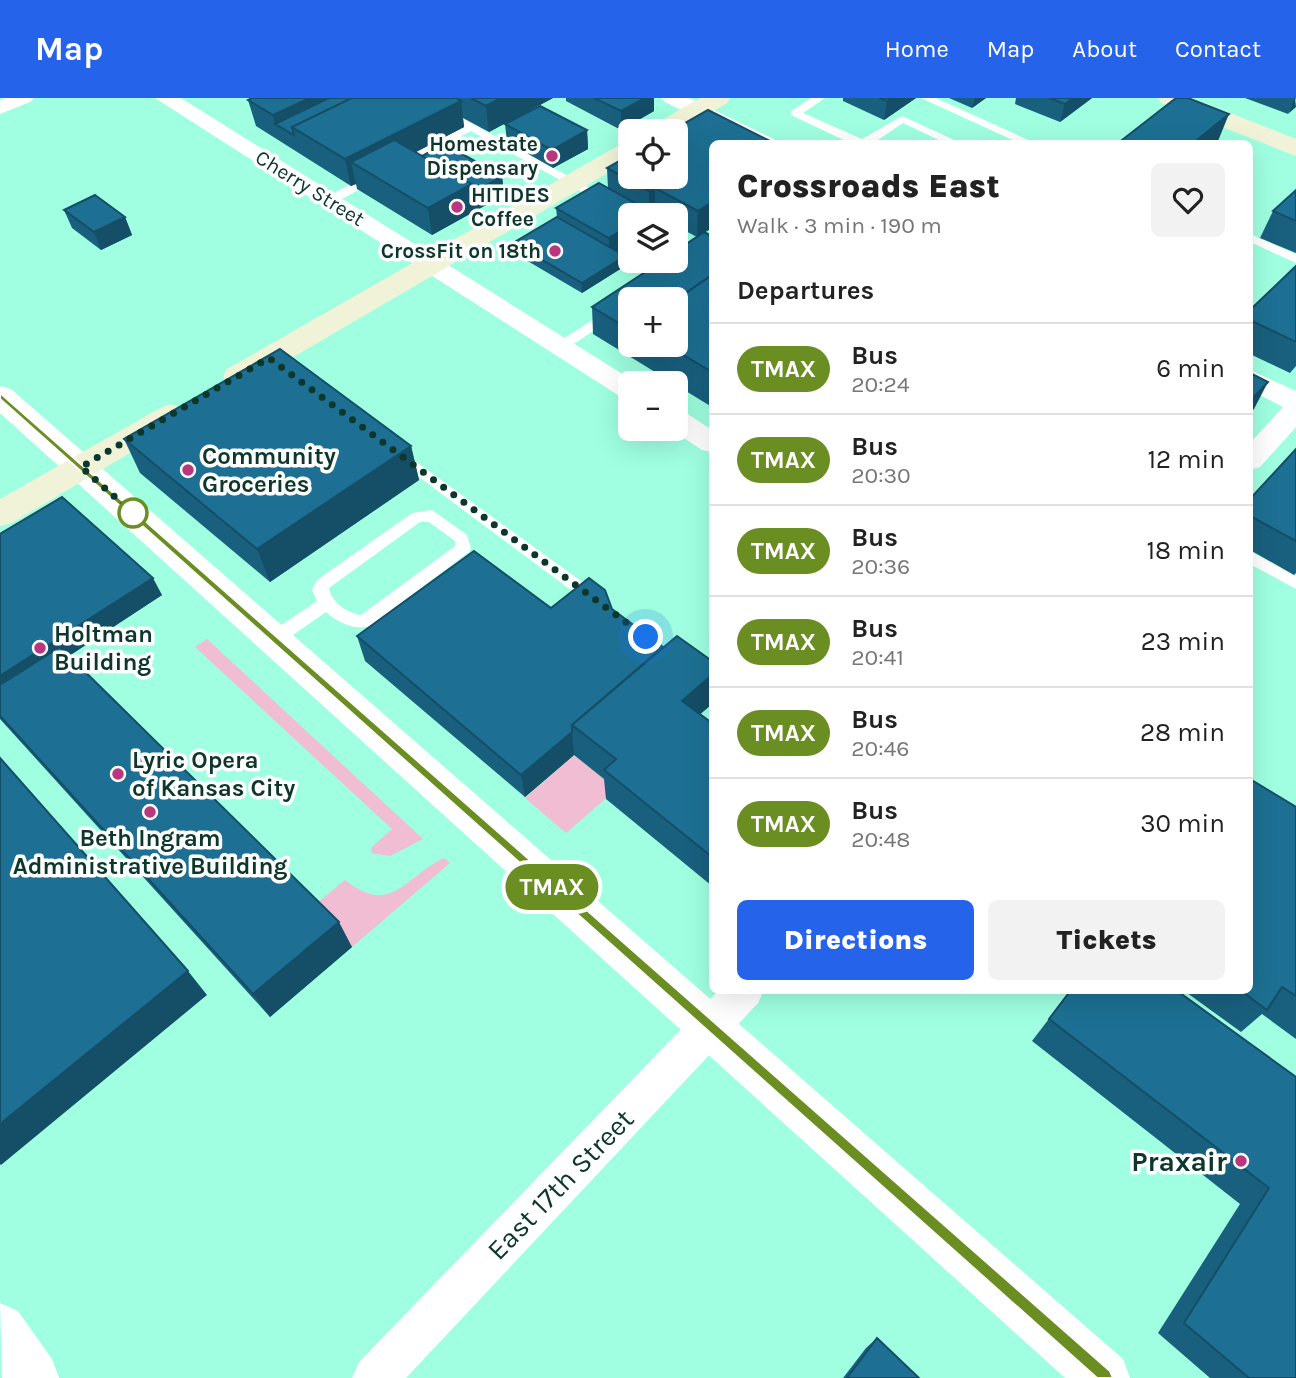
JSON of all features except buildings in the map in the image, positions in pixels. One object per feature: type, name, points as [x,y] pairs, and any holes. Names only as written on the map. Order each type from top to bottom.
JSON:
[{"type":"main road","points":[[1171,98],[1296,148]]},
{"type":"main road","points":[[681,119],[707,104]]},
{"type":"main road","points":[[0,514],[200,398],[277,364],[431,264],[618,156]]},
{"type":"street","points":[[0,108],[23,98]]},
{"type":"street","name":"Cherry Street","points":[[166,98],[618,383]]},
{"type":"street","points":[[672,98],[707,104],[759,140]]},
{"type":"street","points":[[1253,380],[1296,402]]},
{"type":"street","points":[[0,396],[1104,1378]]},
{"type":"street","points":[[1253,457],[1296,410]]},
{"type":"street","points":[[688,428],[709,441]]},
{"type":"street","name":"East 17th Street","points":[[376,1378],[741,994]]},
{"type":"street","points":[[0,1329],[33,1378]]},
{"type":"lane","points":[[418,98],[618,207]]},
{"type":"lane","points":[[819,98],[795,113],[854,140]]},
{"type":"lane","points":[[927,98],[1022,140]]},
{"type":"lane","points":[[869,140],[902,118],[949,140]]},
{"type":"lane","points":[[330,200],[470,127]]},
{"type":"lane","points":[[1253,239],[1296,259]]},
{"type":"lane","points":[[560,347],[618,308]]},
{"type":"lane","points":[[382,442],[613,613]]},
{"type":"lane","points":[[432,516],[462,539],[463,548],[364,622],[353,622],[325,604],[320,590],[323,584],[417,517],[432,516]]},
{"type":"lane","points":[[1253,559],[1296,583]]},
{"type":"lane","points":[[274,639],[325,604]]},
{"type":"shaded area","points":[[207,639],[423,839],[390,856],[371,853],[372,847],[392,829],[195,647]]},
{"type":"shaded area","points":[[574,755],[617,789],[566,833],[525,798]]},
{"type":"shaded area","points":[[444,858],[450,863],[352,947],[312,907],[345,880],[375,895],[386,894],[397,890]]},
{"type":"bus line","name":"TMAX","points":[[0,396],[1104,1378]]},
{"type":"place","name":"Homestate Dispensary","points":[[552,156]]},
{"type":"place","name":"HITIDES Coffee","points":[[457,207]]},
{"type":"place","name":"CrossFit on 18th","points":[[555,251]]},
{"type":"place","name":"Community Groceries","points":[[188,470]]},
{"type":"place","name":"Holtman Building","points":[[40,648]]},
{"type":"place","name":"Lyric Opera of Kansas City","points":[[118,774]]},
{"type":"place","name":"Beth Ingram Administrative Building","points":[[150,812]]},
{"type":"place","name":"Praxair","points":[[1241,1161]]},
{"type":"route","points":[[133,513],[81,467],[269,358],[646,637]]}]
